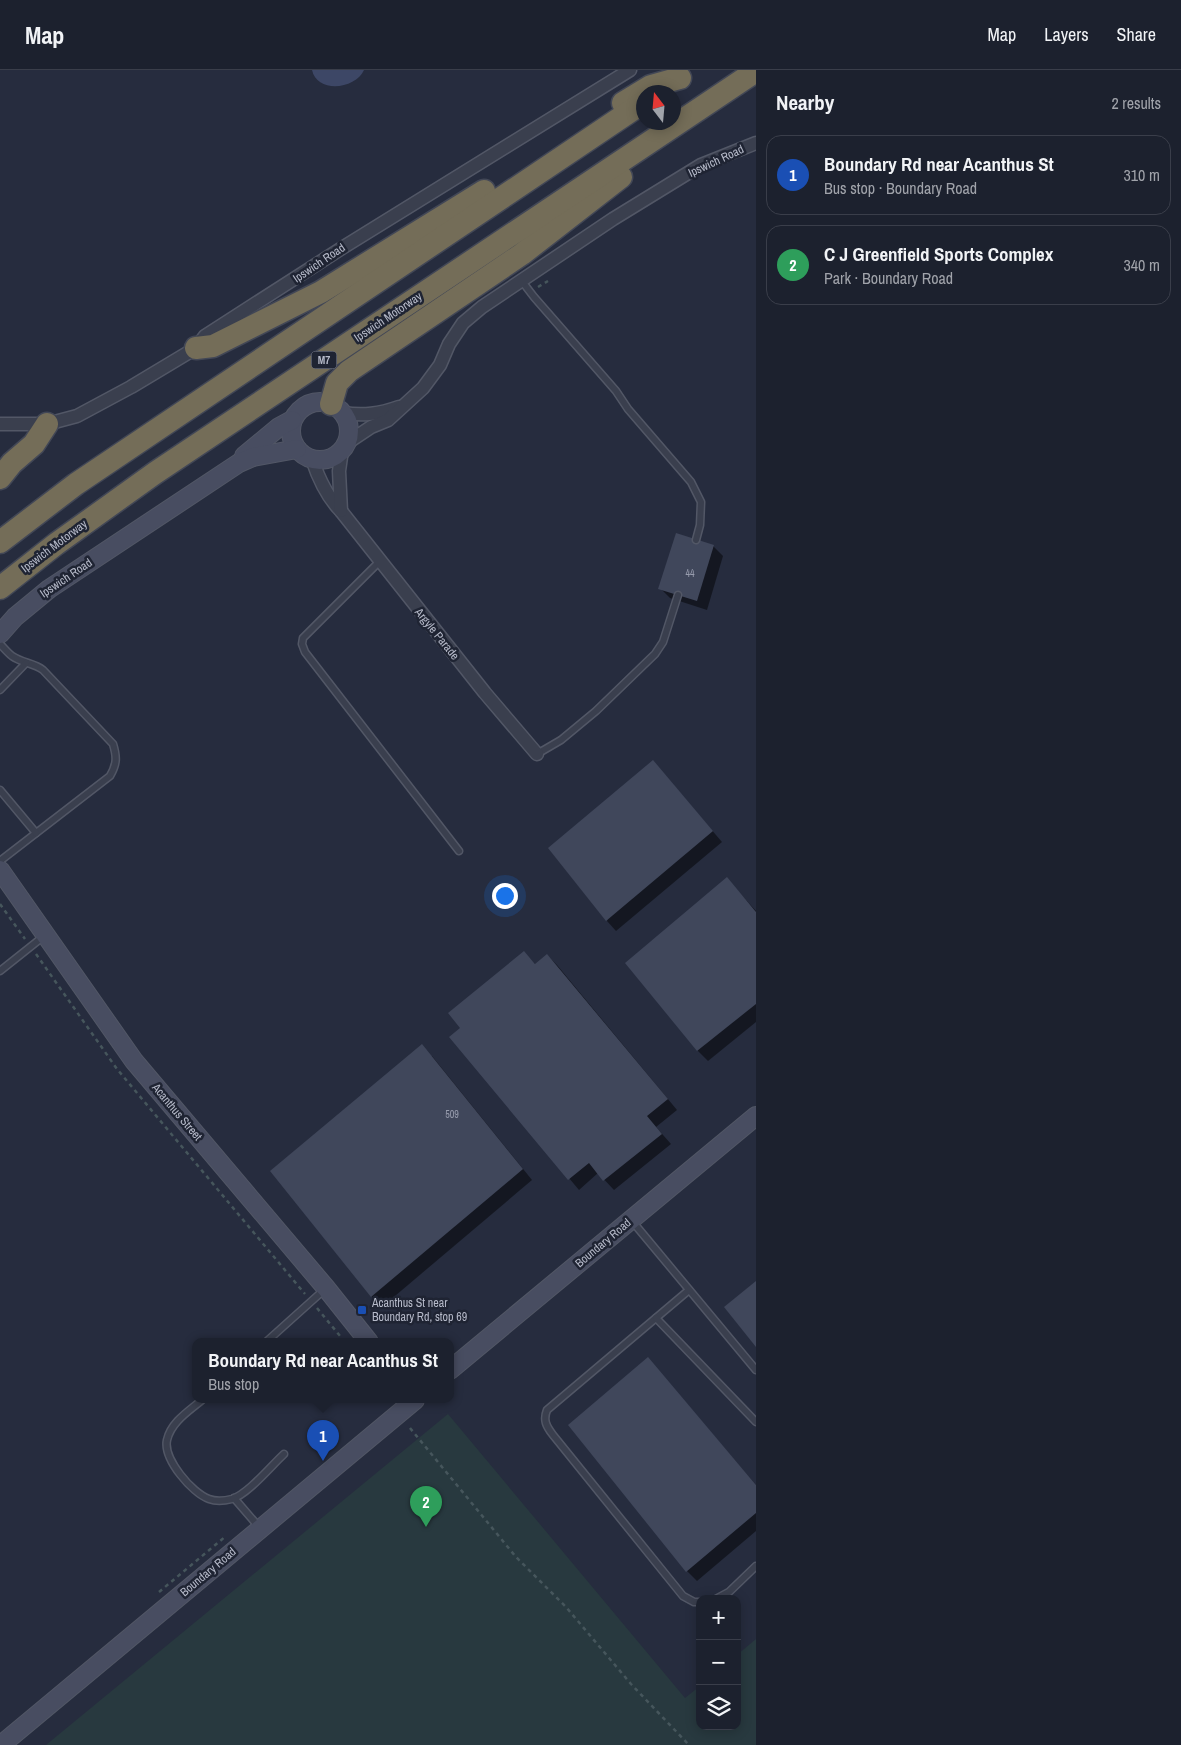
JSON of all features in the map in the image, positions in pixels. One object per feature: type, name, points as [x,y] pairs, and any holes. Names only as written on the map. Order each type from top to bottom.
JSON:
[{"type":"highway","name":"Ipswich Motorway","points":[[0,588],[78,528],[155,473],[756,71]]},
{"type":"highway","points":[[196,348],[213,346],[321,292],[651,86],[686,74]]},
{"type":"highway","points":[[669,85],[686,74]]},
{"type":"highway","points":[[0,542],[91,473],[636,107]]},
{"type":"highway","points":[[337,408],[337,383],[342,377],[530,248],[646,158],[654,140]]},
{"type":"highway","points":[[0,478],[12,463],[34,444],[47,424]]},
{"type":"street","name":"Ipswich Road","points":[[0,424],[47,424],[77,416],[96,407],[196,348],[205,336],[342,248],[630,70]]},
{"type":"street","name":"Ipswich Road","points":[[344,446],[371,427],[388,420],[423,388],[440,365],[449,344],[463,324],[482,307],[613,219],[701,165],[756,142]]},
{"type":"street","points":[[341,510],[339,471],[349,428],[337,408],[322,402],[304,406],[292,420],[291,435],[304,454],[328,459],[344,446]]},
{"type":"street","name":"Ipswich Road","points":[[337,408],[359,416],[373,415],[404,406]]},
{"type":"street","name":"Ipswich Road","points":[[0,634],[15,617],[49,589],[239,462],[249,451],[279,427],[292,420]]},
{"type":"street","name":"Ipswich Road","points":[[239,462],[253,457],[304,454]]},
{"type":"street","name":"Argyle Parade","points":[[304,454],[317,473],[331,501],[341,510],[484,693],[537,754]]},
{"type":"street","name":"Acanthus Street","points":[[0,870],[134,1061],[367,1338]]},
{"type":"street","name":"Boundary Road","points":[[454,1367],[756,1116]]},
{"type":"street","name":"Boundary Road","points":[[1,1745],[411,1403]]},
{"type":"lane","points":[[522,280],[534,297],[616,391],[628,410],[691,482],[701,502],[700,525],[696,540]]},
{"type":"lane","points":[[380,561],[303,638],[302,644],[305,652],[460,852]]},
{"type":"lane","points":[[537,754],[562,740],[596,711],[655,654],[663,642],[678,595]]},
{"type":"lane","points":[[0,644],[11,656],[26,663],[36,664],[43,670],[113,744],[116,755],[116,766],[110,776],[0,861]]},
{"type":"lane","points":[[0,690],[26,663]]},
{"type":"lane","points":[[0,790],[36,833]]},
{"type":"lane","points":[[0,971],[45,935]]},
{"type":"lane","points":[[631,1220],[756,1370]]},
{"type":"lane","points":[[270,1338],[326,1288]]},
{"type":"lane","points":[[689,1290],[547,1410],[544,1417],[546,1426],[683,1596],[696,1602]]},
{"type":"lane","points":[[656,1318],[756,1422]]},
{"type":"lane","points":[[199,1403],[175,1424],[170,1431],[167,1441],[168,1454],[173,1466],[201,1495],[222,1501],[234,1498],[245,1491],[284,1454]]},
{"type":"lane","points":[[234,1498],[260,1528]]},
{"type":"lane","points":[[723,1595],[756,1566]]},
{"type":"path","points":[[537,288],[548,281]]},
{"type":"path","points":[[410,1428],[516,1557],[566,1607],[630,1684],[689,1745]]},
{"type":"shaded area","points":[[448,1414],[685,1698],[696,1689],[696,1730],[741,1730],[741,1652],[756,1639],[756,1745],[46,1745]]},
{"type":"water","points":[[312,70],[364,70],[360,76],[345,85],[329,86],[315,78]]},
{"type":"building","points":[[676,533],[714,545],[697,601],[658,589]]},
{"type":"building","points":[[653,760],[713,831],[606,921],[548,848]]},
{"type":"building","points":[[727,877],[756,912],[756,1004],[697,1051],[625,963]]},
{"type":"building","points":[[524,951],[535,964],[547,954],[668,1099],[647,1116],[662,1134],[603,1181],[589,1163],[568,1180],[449,1037],[460,1028],[448,1013]]},
{"type":"building","points":[[422,1044],[523,1169],[371,1297],[270,1171]]},
{"type":"building","points":[[756,1281],[756,1347],[724,1307]]},
{"type":"building","points":[[648,1357],[756,1485],[756,1513],[686,1572],[568,1425]]},
{"type":"place","name":"Acanthus St near Boundary Rd, stop 69","points":[[362,1310]]},
{"type":"place","name":"Boundary Rd near Acanthus St","points":[[323,1461]]},
{"type":"place","name":"C J Greenfield Sports Complex","points":[[426,1527]]}]
